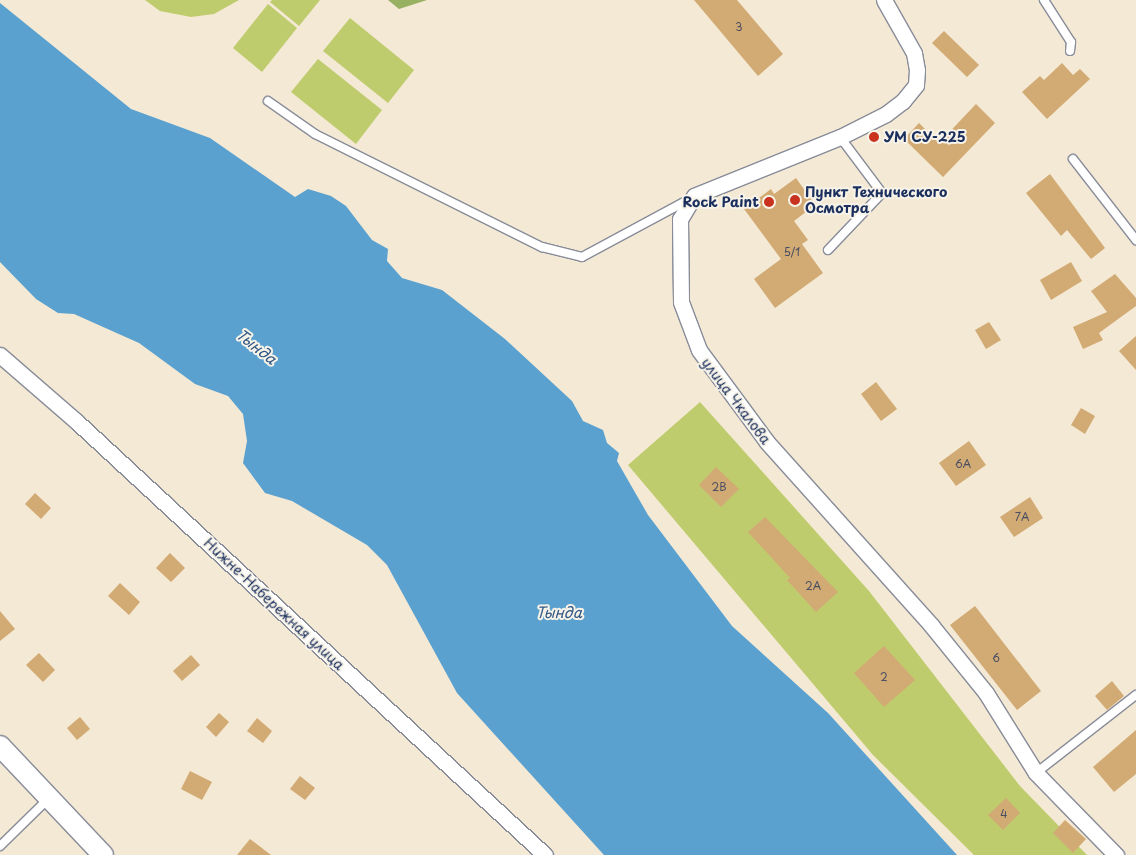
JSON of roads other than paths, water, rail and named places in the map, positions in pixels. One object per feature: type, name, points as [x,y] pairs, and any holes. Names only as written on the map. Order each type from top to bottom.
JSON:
[{"type":"street","points":[[694,196],[840,137],[886,114],[903,101],[916,85],[917,70],[914,53],[884,0]]},
{"type":"street","name":"улица Чкалова","points":[[694,196],[680,219],[679,263],[681,302],[699,350],[766,442],[931,625],[986,692],[1036,773],[1116,855]]},
{"type":"street","name":"Нижне-Набережная улица","points":[[0,355],[76,421],[545,855]]},
{"type":"street","points":[[0,746],[103,855]]},
{"type":"lane","points":[[1044,0],[1071,42],[1070,51]]},
{"type":"lane","points":[[268,101],[315,134],[542,247],[582,257],[694,196]]},
{"type":"lane","points":[[828,250],[882,193],[840,137]]},
{"type":"lane","points":[[1072,159],[1136,240]]},
{"type":"lane","points":[[1036,773],[1136,696]]},
{"type":"lane","points":[[0,846],[49,798]]},
{"type":"water","name":"Тында","points":[[0,3],[131,109],[210,138],[295,197],[308,189],[331,196],[346,206],[372,240],[388,249],[387,261],[402,278],[442,290],[505,339],[572,401],[583,421],[603,430],[607,443],[619,453],[617,461],[648,515],[732,626],[828,713],[957,855],[604,855],[457,693],[387,565],[367,545],[292,501],[265,493],[243,463],[247,441],[243,414],[228,396],[195,384],[139,343],[74,314],[58,313],[36,299],[0,262]]},
{"type":"place","name":"УМ СУ-225","points":[[874,137]]},
{"type":"place","name":"Пункт Технического Осмотра","points":[[795,200]]},
{"type":"place","name":"Rock Paint","points":[[769,202]]}]
